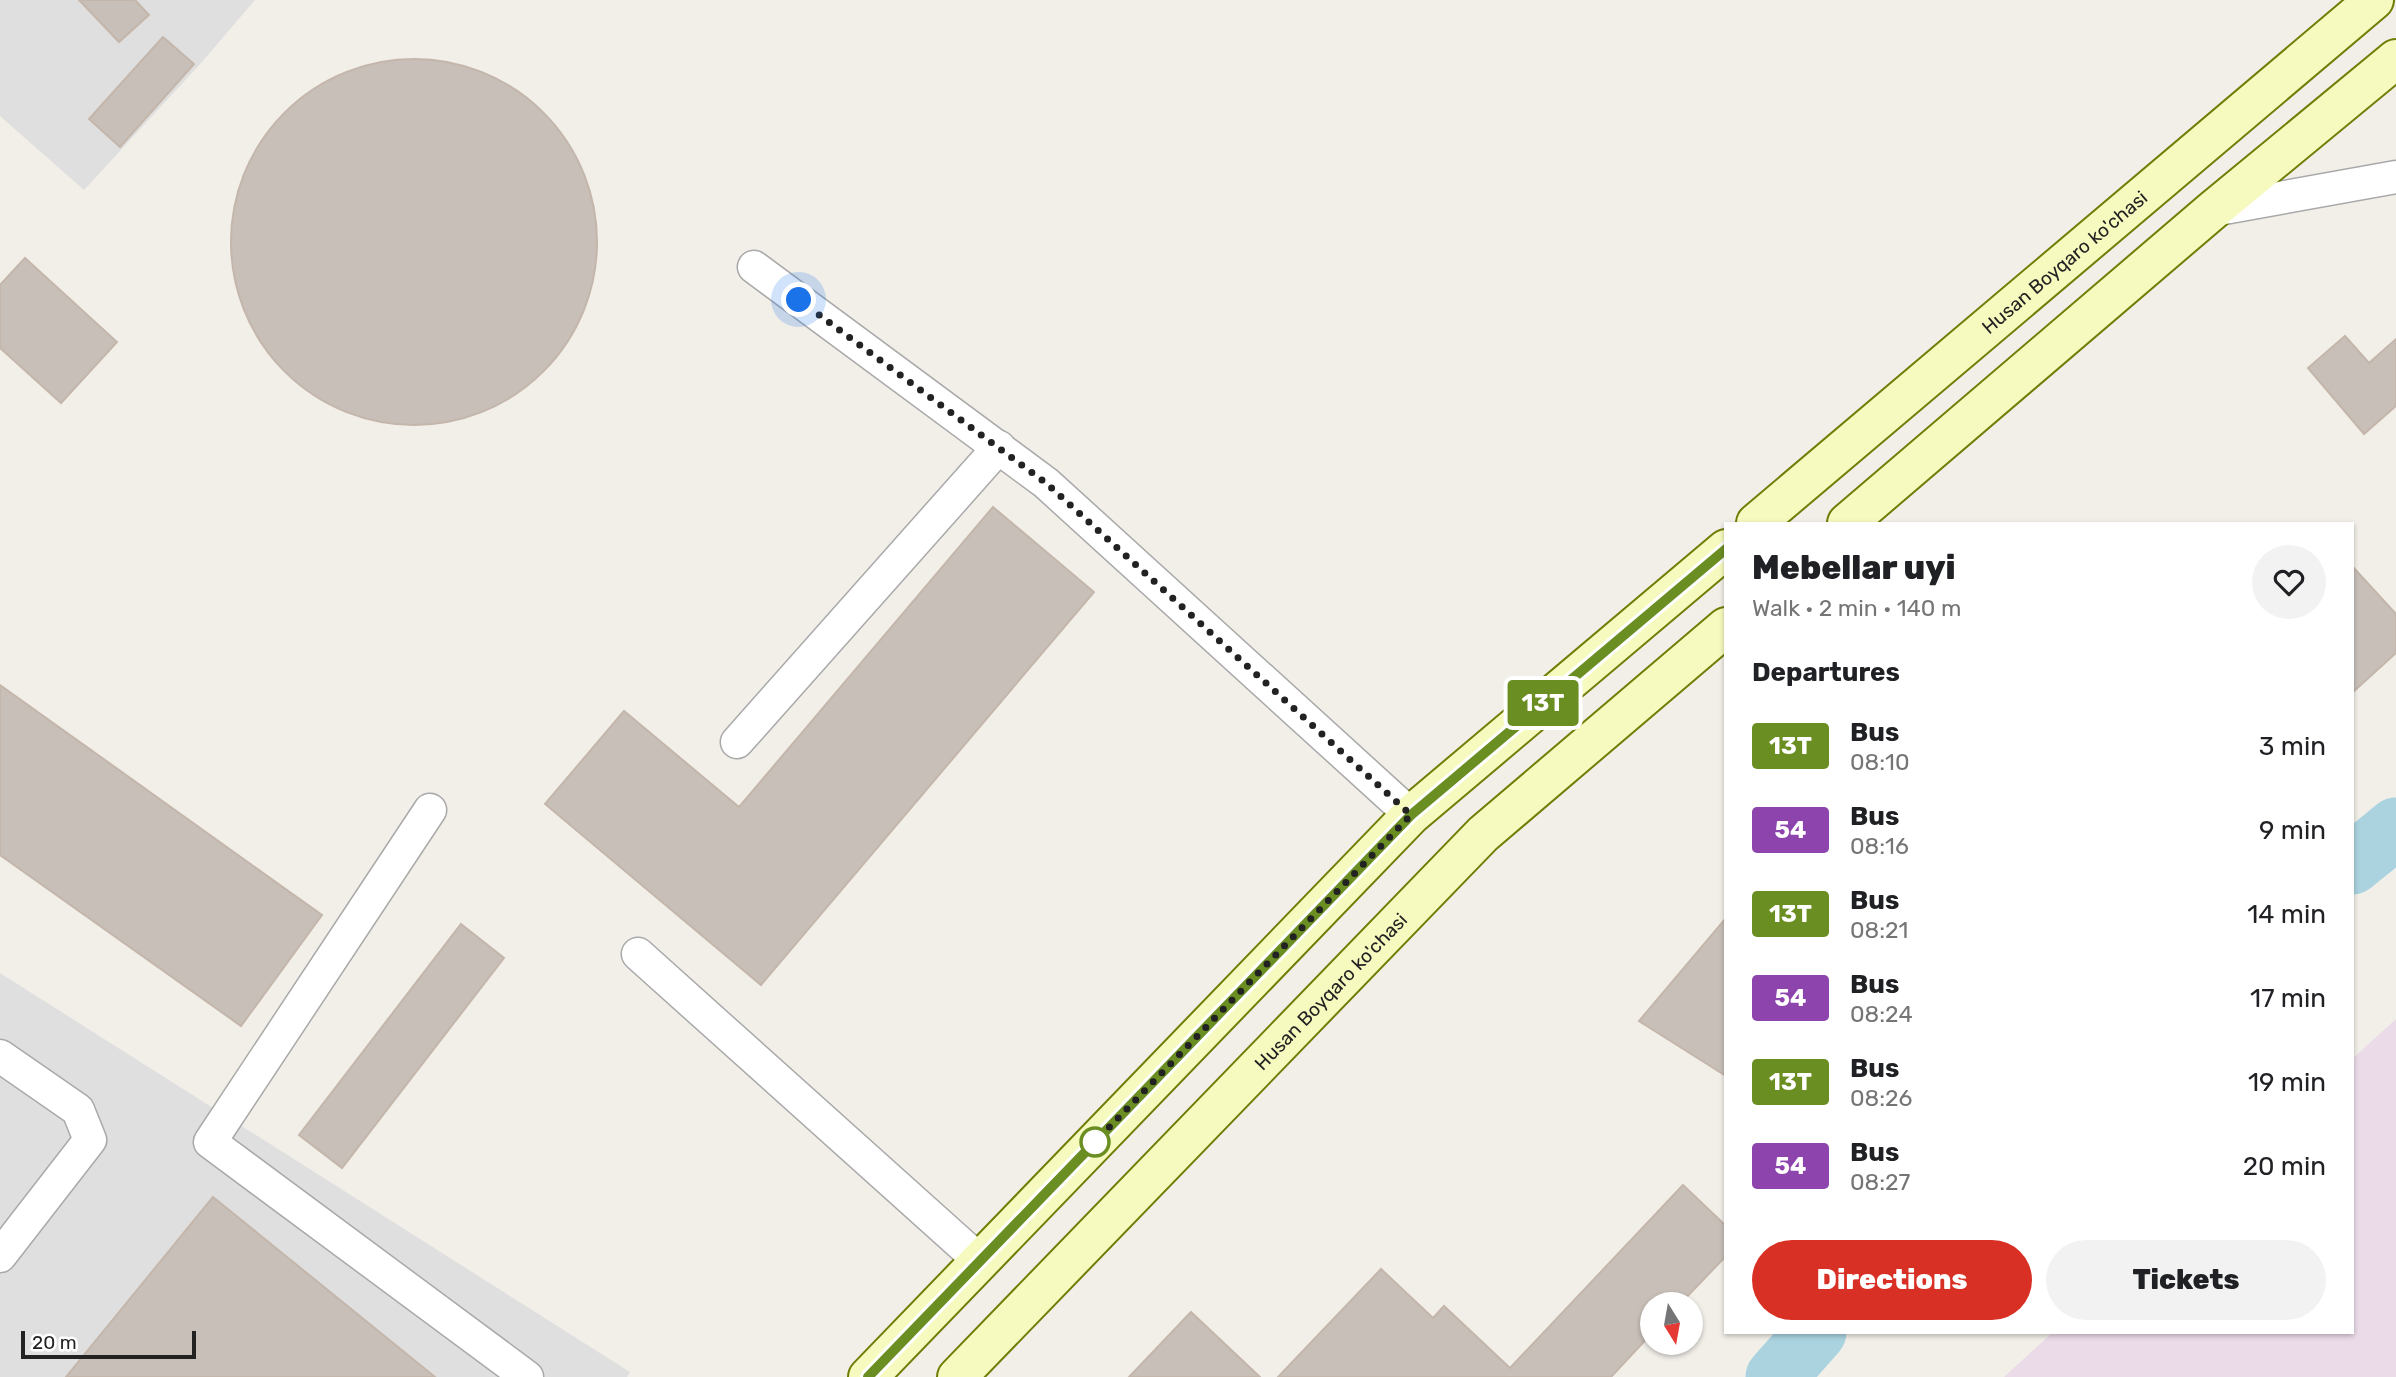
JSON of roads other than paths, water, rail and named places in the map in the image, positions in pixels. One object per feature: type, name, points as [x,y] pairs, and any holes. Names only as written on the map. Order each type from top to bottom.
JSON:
[{"type":"main road","name":"Husan Boyqaro ko'chasi","points":[[1757,522],[2374,0]]},
{"type":"main road","points":[[1848,522],[2213,210],[2396,59]]},
{"type":"main road","points":[[868,1377],[1411,815],[1724,551]]},
{"type":"main road","name":"Husan Boyqaro ko'chasi","points":[[957,1377],[1483,834],[1724,628]]},
{"type":"lane","points":[[2213,210],[2396,177]]},
{"type":"lane","points":[[754,267],[1046,483],[1411,815]]},
{"type":"lane","points":[[737,742],[999,447]]},
{"type":"lane","points":[[430,810],[210,1142],[527,1377]]},
{"type":"lane","points":[[638,954],[980,1261]]},
{"type":"lane","points":[[0,1056],[78,1110],[90,1140],[0,1256]]},
{"type":"waterway","points":[[2354,862],[2396,828]]},
{"type":"waterway","points":[[1776,1377],[1814,1334]]}]
